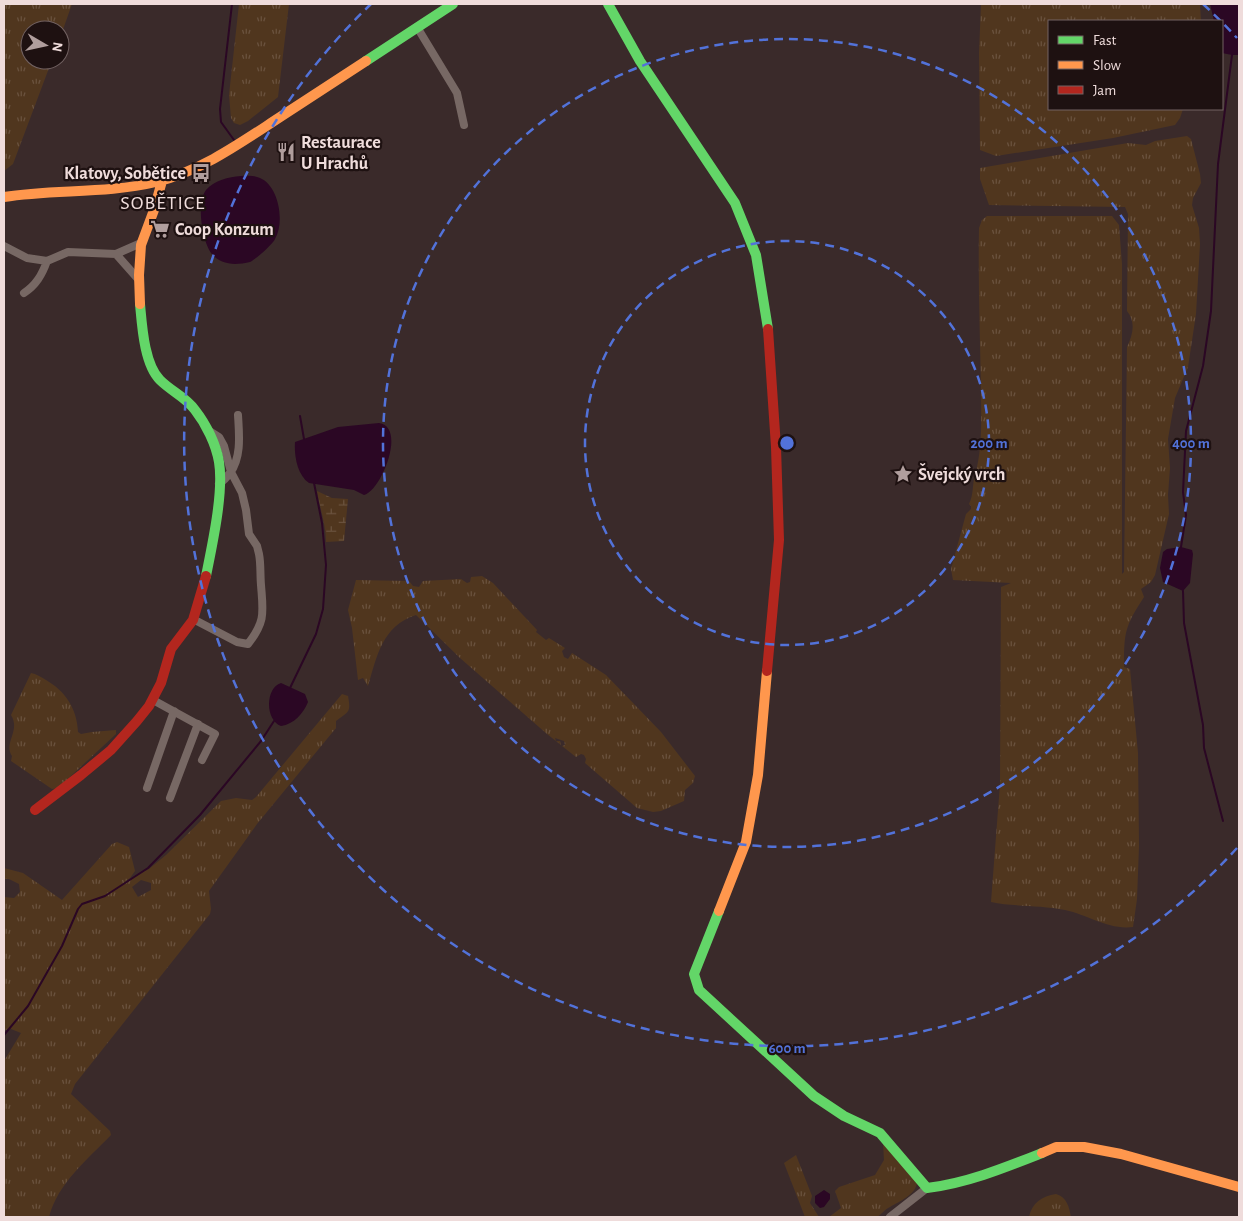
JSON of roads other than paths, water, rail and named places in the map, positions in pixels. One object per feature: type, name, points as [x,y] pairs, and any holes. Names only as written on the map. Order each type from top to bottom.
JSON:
[{"type":"street","points":[[4,197],[44,192],[112,189],[162,180],[201,166],[224,154],[453,4]]},
{"type":"street","points":[[608,4],[640,61],[735,203],[756,255],[768,322],[776,447],[779,540],[758,776],[746,842],[699,960],[694,974],[696,982],[699,990],[814,1096],[844,1116],[880,1133],[927,1188]]},
{"type":"street","points":[[417,27],[457,93],[464,125]]},
{"type":"street","points":[[35,810],[65,788],[114,746],[137,722],[153,700],[166,668],[169,653],[174,643],[193,619],[206,574],[219,484],[220,464],[208,430],[192,406],[164,384],[152,367],[143,328],[139,280],[141,244],[155,207],[162,180]]},
{"type":"street","points":[[4,246],[27,258],[47,261],[68,252],[116,254],[141,244]]},
{"type":"street","points":[[116,254],[139,280]]},
{"type":"street","points":[[24,293],[33,287],[39,279],[47,261]]},
{"type":"street","points":[[219,484],[231,472],[239,442],[238,415]]},
{"type":"street","points":[[193,619],[236,642],[248,644],[261,621],[264,605],[259,554],[257,546],[249,534],[242,493],[231,472],[224,446],[219,437],[208,430]]},
{"type":"street","points":[[153,700],[215,734],[202,760]]},
{"type":"street","points":[[147,788],[174,712]]},
{"type":"street","points":[[170,798],[198,724]]},
{"type":"street","points":[[890,1217],[927,1188],[998,1171],[1056,1147],[1084,1147],[1121,1154],[1239,1187]]},
{"type":"waterway","points":[[232,4],[220,109],[221,122],[234,140]]},
{"type":"waterway","points":[[1181,547],[1186,515],[1183,492],[1186,431],[1203,366],[1211,311],[1218,164],[1232,55]]},
{"type":"waterway","points":[[300,416],[304,439]]},
{"type":"waterway","points":[[290,688],[316,634],[323,609],[326,565],[322,523],[314,483]]},
{"type":"waterway","points":[[1183,591],[1184,623],[1203,725],[1204,748],[1223,821]]},
{"type":"waterway","points":[[4,1035],[28,1006],[62,946],[82,904],[105,896],[148,868],[200,815],[261,741],[274,721]]},
{"type":"place","name":"Restaurace U Hrachů","points":[[286,152]]},
{"type":"place","name":"Klatovy, Sobětice","points":[[201,173]]},
{"type":"place","name":"Coop Konzum","points":[[160,229]]},
{"type":"place","name":"Švejcký vrch","points":[[903,474]]},
{"type":"district","name":"SOBĚTICE","points":[[163,202]]}]
